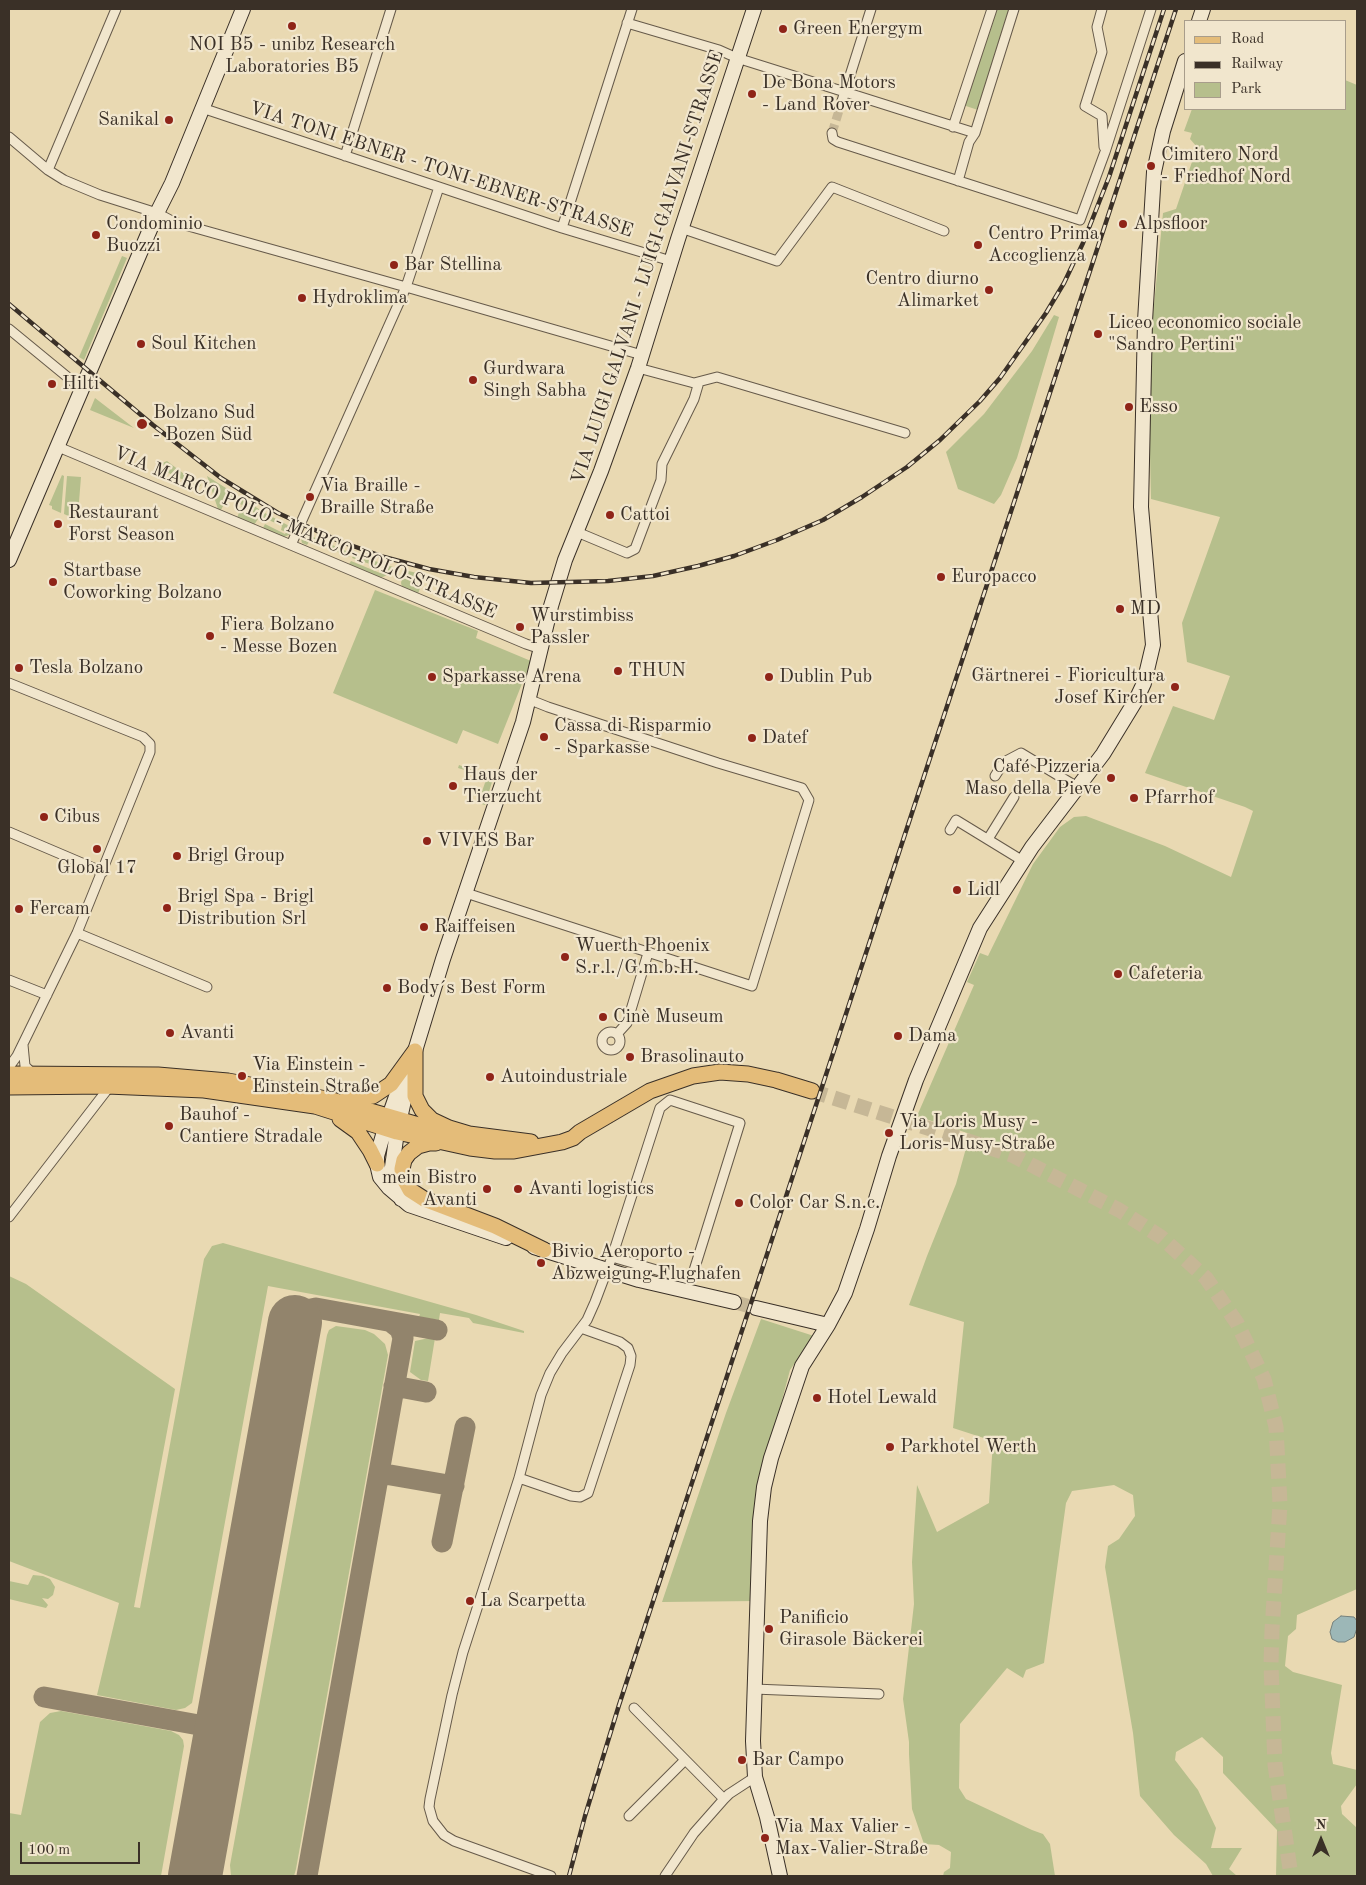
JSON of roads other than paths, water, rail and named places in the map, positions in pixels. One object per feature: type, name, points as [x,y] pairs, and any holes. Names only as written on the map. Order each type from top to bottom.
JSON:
[{"type":"main road","points":[[9,1087],[107,1086],[204,1090],[325,1104],[373,1096],[391,1084],[414,1051]]},
{"type":"main road","points":[[414,1051],[415,1096],[422,1110],[432,1120],[469,1134],[534,1142]]},
{"type":"main road","points":[[544,1250],[495,1226],[424,1199],[410,1190],[404,1182],[402,1173],[404,1160],[418,1146],[428,1143],[483,1150],[514,1150],[556,1145],[573,1138],[650,1091],[693,1076],[720,1072],[748,1074],[812,1091]]},
{"type":"main road","points":[[9,1074],[158,1074],[259,1085],[393,1122],[480,1142],[512,1144],[552,1141],[580,1132]]},
{"type":"main road","points":[[325,1104],[358,1132],[370,1150],[376,1164]]},
{"type":"main road","points":[[393,1122],[470,1148]]},
{"type":"street","points":[[48,170],[116,9]]},
{"type":"street","points":[[9,560],[14,533],[82,389],[157,213],[172,184],[243,9]]},
{"type":"street","points":[[345,156],[391,9]]},
{"type":"street","points":[[562,228],[632,9]]},
{"type":"street","name":"VIA LUIGI GALVANI - LUIGI-GALVANI-STRASSE","points":[[393,1122],[414,1051],[518,739],[551,606],[565,560],[601,472],[640,362],[681,228],[754,9]]},
{"type":"street","points":[[841,104],[871,9]]},
{"type":"street","points":[[953,127],[992,9]]},
{"type":"street","points":[[958,180],[969,142],[975,134],[1014,9]]},
{"type":"street","points":[[1102,9],[1096,26],[1102,52],[1085,106],[1102,116],[1105,152]]},
{"type":"street","points":[[833,136],[1080,220],[1105,152],[1151,9]]},
{"type":"street","points":[[627,23],[719,50],[737,58],[975,134]]},
{"type":"street","points":[[780,1876],[767,1817],[755,1777],[752,1720],[760,1522],[764,1486],[802,1366],[828,1325],[845,1293],[889,1156],[916,1080],[980,928],[1023,861],[1103,754],[1136,700],[1144,683],[1153,645],[1141,507],[1146,312],[1154,172],[1163,131],[1184,64]]},
{"type":"street","name":"VIA TONI EBNER - TONI-EBNER-STRASSE","points":[[202,108],[562,228],[671,261]]},
{"type":"street","points":[[9,137],[48,170],[64,180],[100,195],[157,213],[174,222],[406,286],[640,362],[694,383],[717,377],[905,433]]},
{"type":"street","points":[[291,545],[406,286],[439,186]]},
{"type":"street","points":[[681,228],[777,261],[832,187],[944,231]]},
{"type":"street","points":[[9,329],[82,389]]},
{"type":"street","points":[[577,532],[627,553],[635,549],[661,480],[662,464],[694,399],[699,382]]},
{"type":"street","name":"VIA MARCO POLO - MARCO-POLO-STRASSE","points":[[56,446],[541,649]]},
{"type":"street","points":[[9,683],[143,738],[150,744],[150,752],[77,933],[23,1045],[9,1066]]},
{"type":"street","points":[[466,893],[752,986],[809,800],[802,788],[718,763],[528,699]]},
{"type":"street","points":[[994,776],[1004,762],[1021,753],[1079,788]]},
{"type":"street","points":[[988,839],[1014,797]]},
{"type":"street","points":[[950,830],[956,820],[1023,861]]},
{"type":"street","points":[[9,832],[102,872]]},
{"type":"street","points":[[77,933],[207,987]]},
{"type":"street","points":[[617,1034],[627,1024],[648,953]]},
{"type":"street","points":[[9,980],[47,995]]},
{"type":"street","points":[[23,1045],[25,1066],[34,1074]]},
{"type":"street","points":[[9,1217],[107,1090],[107,1086]]},
{"type":"street","points":[[393,1122],[376,1164],[380,1177],[400,1199],[409,1205],[544,1250],[610,1264],[691,1280],[740,1123],[670,1100],[660,1108],[610,1264],[595,1302],[581,1328],[562,1353],[540,1395],[519,1478],[463,1652],[452,1695],[430,1799],[429,1807],[433,1821],[448,1838],[551,1876]]},
{"type":"street","points":[[393,1122],[392,1176],[400,1199]]},
{"type":"street","points":[[610,1264],[664,1286],[734,1302]]},
{"type":"street","points":[[756,1308],[828,1325]]},
{"type":"street","points":[[519,1478],[571,1496],[580,1497],[588,1493],[630,1366],[631,1356],[628,1348],[620,1342],[581,1328]]},
{"type":"street","points":[[754,1689],[879,1694]]},
{"type":"street","points":[[634,1708],[724,1799]]},
{"type":"street","points":[[629,1816],[685,1760]]},
{"type":"street","points":[[665,1876],[694,1833],[724,1799],[755,1777]]},
{"type":"water","points":[[1341,1616],[1354,1617],[1357,1621],[1354,1637],[1345,1642],[1338,1642],[1332,1639],[1330,1632],[1333,1622]]},
{"type":"tunnel","points":[[832,133],[841,104]]},
{"type":"tunnel","points":[[812,1091],[1012,1155],[1119,1210],[1161,1237],[1206,1278],[1237,1323],[1264,1379],[1276,1427],[1280,1504],[1271,1665],[1275,1765],[1291,1876]]},
{"type":"tunnel","points":[[734,1302],[756,1308]]},
{"type":"railway","points":[[9,304],[153,425],[221,478],[278,513],[339,541],[384,557],[429,569],[474,577],[531,583],[608,581],[653,576],[698,566],[734,556],[777,540],[823,520],[862,497],[907,467],[940,440],[980,401],[1000,378],[1046,313],[1064,283],[1083,243],[1109,177],[1164,9]]},
{"type":"railway","points":[[569,1876],[619,1705],[1176,9]]},
{"type":"place","name":"NOI B5 - unibz Research Laboratories B5","points":[[292,26]]},
{"type":"place","name":"Green Energym","points":[[783,29]]},
{"type":"place","name":"De Bona Motors - Land Rover","points":[[752,94]]},
{"type":"place","name":"Sanikal","points":[[169,120]]},
{"type":"place","name":"Cimitero Nord - Friedhof Nord","points":[[1151,166]]},
{"type":"place","name":"Alpsfloor","points":[[1123,224]]},
{"type":"place","name":"Condominio Buozzi","points":[[96,235]]},
{"type":"place","name":"Centro Prima Accoglienza","points":[[978,245]]},
{"type":"place","name":"Bar Stellina","points":[[394,265]]},
{"type":"place","name":"Centro diurno Alimarket","points":[[989,290]]},
{"type":"place","name":"Hydroklima","points":[[302,298]]},
{"type":"place","name":"Liceo economico sociale \"Sandro Pertini\"","points":[[1098,334]]},
{"type":"place","name":"Soul Kitchen","points":[[141,344]]},
{"type":"place","name":"Gurdwara Singh Sabha","points":[[473,380]]},
{"type":"place","name":"Hilti","points":[[52,384]]},
{"type":"place","name":"Esso","points":[[1129,407]]},
{"type":"place","name":"Bolzano Sud - Bozen Süd","points":[[142,424]]},
{"type":"place","name":"Via Braille - Braille Straße","points":[[310,497]]},
{"type":"place","name":"Cattoi","points":[[610,515]]},
{"type":"place","name":"Restaurant Forst Season","points":[[58,524]]},
{"type":"place","name":"Europacco","points":[[941,577]]},
{"type":"place","name":"Startbase Coworking Bolzano","points":[[53,582]]},
{"type":"place","name":"MD","points":[[1120,609]]},
{"type":"place","name":"Wurstimbiss Passler","points":[[520,627]]},
{"type":"place","name":"Fiera Bolzano - Messe Bozen","points":[[210,636]]},
{"type":"place","name":"Tesla Bolzano","points":[[19,668]]},
{"type":"place","name":"THUN","points":[[618,671]]},
{"type":"place","name":"Sparkasse Arena","points":[[432,677]]},
{"type":"place","name":"Dublin Pub","points":[[769,677]]},
{"type":"place","name":"Gärtnerei - Fioricultura Josef Kircher","points":[[1175,687]]},
{"type":"place","name":"Cassa di Risparmio - Sparkasse","points":[[544,737]]},
{"type":"place","name":"Datef","points":[[752,738]]},
{"type":"place","name":"Café Pizzeria Maso della Pieve","points":[[1111,778]]},
{"type":"place","name":"Haus der Tierzucht","points":[[453,786]]},
{"type":"place","name":"Pfarrhof","points":[[1134,798]]},
{"type":"place","name":"Cibus","points":[[44,817]]},
{"type":"place","name":"VIVES Bar","points":[[427,841]]},
{"type":"place","name":"Global 17","points":[[97,849]]},
{"type":"place","name":"Brigl Group","points":[[177,856]]},
{"type":"place","name":"Lidl","points":[[957,890]]},
{"type":"place","name":"Brigl Spa - Brigl Distribution Srl","points":[[167,908]]},
{"type":"place","name":"Fercam","points":[[19,909]]},
{"type":"place","name":"Raiffeisen","points":[[424,927]]},
{"type":"place","name":"Wuerth Phoenix S.r.l./G.m.b.H.","points":[[565,957]]},
{"type":"place","name":"Cafeteria","points":[[1118,974]]},
{"type":"place","name":"Body´s Best Form","points":[[387,988]]},
{"type":"place","name":"Cinè Museum","points":[[603,1017]]},
{"type":"place","name":"Avanti","points":[[170,1033]]},
{"type":"place","name":"Dama","points":[[898,1036]]},
{"type":"place","name":"Brasolinauto","points":[[630,1057]]},
{"type":"place","name":"Via Einstein - Einstein Straße","points":[[242,1076]]},
{"type":"place","name":"Autoindustriale","points":[[490,1077]]},
{"type":"place","name":"Bauhof - Cantiere Stradale","points":[[169,1126]]},
{"type":"place","name":"Via Loris Musy - Loris-Musy-Straße","points":[[889,1133]]},
{"type":"place","name":"mein Bistro Avanti","points":[[487,1189]]},
{"type":"place","name":"Avanti logistics","points":[[518,1189]]},
{"type":"place","name":"Color Car S.n.c.","points":[[739,1203]]},
{"type":"place","name":"Bivio Aeroporto - Abzweigung Flughafen","points":[[541,1263]]},
{"type":"place","name":"Hotel Lewald","points":[[817,1398]]},
{"type":"place","name":"Parkhotel Werth","points":[[890,1447]]},
{"type":"place","name":"La Scarpetta","points":[[470,1601]]},
{"type":"place","name":"Panificio Girasole Bäckerei","points":[[769,1629]]},
{"type":"place","name":"Bar Campo","points":[[742,1760]]},
{"type":"place","name":"Via Max Valier - Max-Valier-Straße","points":[[765,1838]]}]
